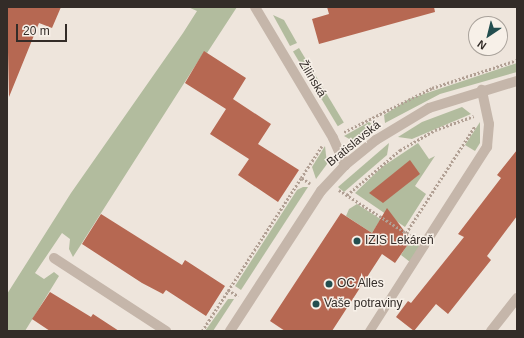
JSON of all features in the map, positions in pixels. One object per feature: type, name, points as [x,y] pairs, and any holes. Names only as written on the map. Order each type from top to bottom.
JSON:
[{"type":"street","name":"Žilinská","points":[[255,7],[333,138],[345,165]]},
{"type":"street","name":"Bratislavská","points":[[230,331],[321,192],[345,165],[376,140],[429,108],[482,90],[517,81]]},
{"type":"street","points":[[424,245],[487,147],[489,135],[482,90]]},
{"type":"street","points":[[54,258],[166,331]]},
{"type":"street","points":[[491,331],[517,298]]},
{"type":"lane","points":[[369,331],[424,245]]},
{"type":"path","points":[[347,195],[400,150],[435,130],[485,110]]},
{"type":"path","points":[[406,233],[485,110]]},
{"type":"path","points":[[202,331],[323,145],[333,138]]},
{"type":"path","points":[[301,178],[321,192]]},
{"type":"path","points":[[328,183],[424,245]]},
{"type":"green space","points":[[188,7],[237,7],[207,53],[204,52],[73,257],[69,249],[70,239],[62,233],[35,273],[44,279],[54,272],[59,276],[25,331],[7,331],[7,294],[71,193],[197,11]]},
{"type":"green space","points":[[273,15],[284,20],[297,43],[290,46]]},
{"type":"green space","points":[[299,48],[344,123],[338,126],[293,52]]},
{"type":"green space","points":[[517,63],[517,72],[440,94],[385,123],[384,115],[409,99]]},
{"type":"green space","points":[[462,107],[471,114],[412,139],[398,137],[422,122]]},
{"type":"green space","points":[[369,122],[377,128],[363,137],[351,140],[344,136]]},
{"type":"green space","points":[[480,122],[480,143],[475,151],[465,145]]},
{"type":"green space","points":[[389,143],[387,155],[344,192],[338,187]]},
{"type":"green space","points":[[418,143],[429,159],[435,156],[415,186],[426,194],[405,227],[355,193],[382,167]]},
{"type":"green space","points":[[325,146],[327,164],[316,179],[312,167]]},
{"type":"green space","points":[[303,187],[308,187],[241,290],[235,286],[297,190]]},
{"type":"green space","points":[[357,204],[421,245],[410,262],[401,255],[409,242],[379,222],[372,233],[346,216],[349,209]]},
{"type":"green space","points":[[228,299],[234,299],[213,331],[205,331]]},
{"type":"building","points":[[7,7],[61,7],[52,28],[39,23],[9,97]]},
{"type":"building","points":[[327,7],[434,7],[435,12],[319,44],[312,19],[329,14]]},
{"type":"building","points":[[204,51],[246,78],[233,99],[271,124],[258,144],[299,170],[278,202],[238,175],[249,159],[210,134],[226,109],[185,83]]},
{"type":"building","points":[[517,150],[517,216],[487,256],[491,260],[448,314],[436,304],[414,331],[396,317],[408,301],[411,303],[464,237],[458,234],[501,178],[497,175]]},
{"type":"building","points":[[410,160],[420,174],[383,203],[369,193]]},
{"type":"building","name":"OC Alles","points":[[387,208],[411,240],[395,263],[382,254],[332,331],[285,331],[270,321],[341,213],[372,233]]},
{"type":"building","points":[[101,214],[182,265],[185,260],[225,286],[206,316],[166,290],[163,294],[142,283],[82,244]]},
{"type":"building","points":[[50,292],[91,317],[93,314],[119,331],[50,331],[32,319]]},
{"type":"place","name":"IZIS Lekáreň","points":[[357,241]]},
{"type":"place","name":"OC Alles","points":[[329,284]]},
{"type":"place","name":"Vaše potraviny","points":[[316,304]]}]
